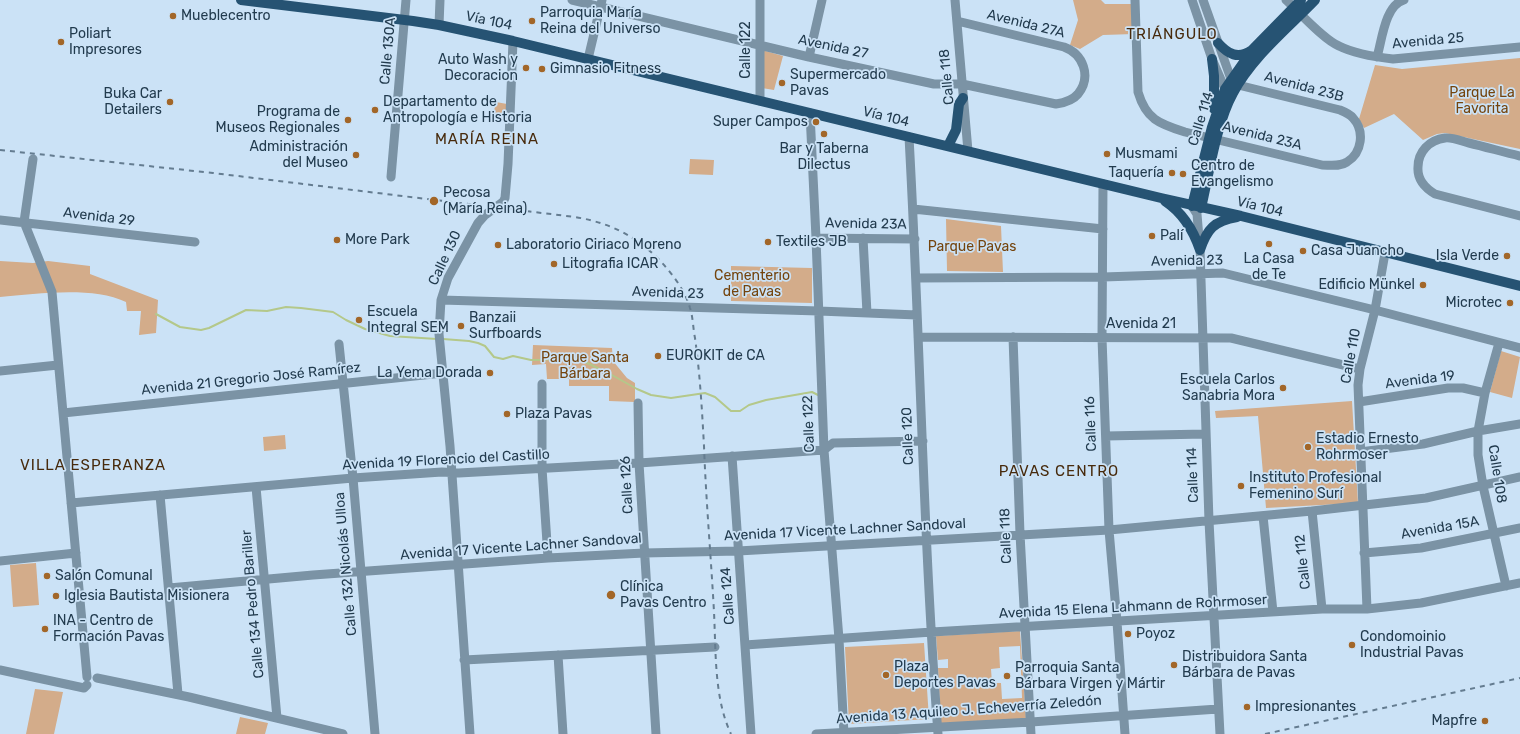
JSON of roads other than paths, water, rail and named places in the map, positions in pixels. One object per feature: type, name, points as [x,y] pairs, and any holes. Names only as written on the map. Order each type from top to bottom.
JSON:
[{"type":"main road","name":"Vía 104","points":[[241,0],[405,20],[438,25],[513,41],[1161,198],[1196,209],[1241,216],[1520,286]]},
{"type":"main road","points":[[1234,82],[1247,71],[1297,11],[1301,0]]},
{"type":"main road","points":[[1218,43],[1230,54],[1238,56],[1246,54],[1297,11],[1315,0]]},
{"type":"main road","points":[[1234,82],[1253,49]]},
{"type":"main road","points":[[1212,59],[1215,93],[1213,135]]},
{"type":"main road","name":"Calle 114","points":[[1196,209],[1213,135],[1226,108],[1229,91],[1234,82]]},
{"type":"main road","points":[[948,146],[956,130],[959,104],[963,98]]},
{"type":"main road","points":[[1161,198],[1179,212],[1186,220],[1192,230],[1200,250]]},
{"type":"main road","points":[[1200,250],[1207,233],[1216,223],[1241,216]]},
{"type":"street","name":"Calle 130A","points":[[391,177],[406,0]]},
{"type":"street","points":[[438,25],[440,0]]},
{"type":"street","name":"Avenida 27","points":[[572,0],[601,3],[809,57],[934,84],[962,84],[1056,104],[1066,102],[1078,95],[1082,86]]},
{"type":"street","name":"Calle 122","points":[[760,0],[760,100]]},
{"type":"street","points":[[809,57],[822,0]]},
{"type":"street","name":"Calle 118","points":[[955,0],[968,151]]},
{"type":"street","name":"Avenida 23A","points":[[1135,0],[1138,92],[1142,105],[1152,119],[1164,126],[1213,135],[1322,165],[1340,165],[1347,162],[1360,148]]},
{"type":"street","points":[[1192,0],[1212,59],[1229,91]]},
{"type":"street","points":[[1203,0],[1234,82]]},
{"type":"street","name":"Avenida 25","points":[[1286,0],[1328,39],[1338,46],[1377,57],[1393,59],[1520,47]]},
{"type":"street","points":[[1377,57],[1389,12],[1399,1],[1404,0]]},
{"type":"street","points":[[588,58],[601,3]]},
{"type":"street","name":"Avenida 27A","points":[[957,21],[1072,50],[1080,58],[1083,65],[1085,74],[1082,86]]},
{"type":"street","name":"Calle 130","points":[[470,734],[459,565],[440,339],[441,300],[448,278],[478,223],[503,202],[505,198],[508,164],[513,41]]},
{"type":"street","name":"Avenida 23B","points":[[1234,82],[1340,110],[1350,115],[1357,124],[1360,136],[1360,148]]},
{"type":"street","name":"Calle 122","points":[[810,113],[824,450],[839,638],[844,733]]},
{"type":"street","name":"Calle 120","points":[[909,137],[917,278],[917,315],[926,540],[938,730]]},
{"type":"street","points":[[1520,156],[1446,138],[1436,140],[1431,143],[1423,150],[1418,161],[1418,172],[1421,181],[1435,194],[1520,216]]},
{"type":"street","points":[[0,670],[84,688],[87,681],[52,292],[24,222],[33,159]]},
{"type":"street","name":"Calle 116","points":[[1103,184],[1102,338],[1109,530],[1125,734]]},
{"type":"street","name":"Avenida 23A","points":[[913,209],[1103,229]]},
{"type":"street","name":"Calle 114","points":[[1196,209],[1200,250],[1205,434],[1220,734]]},
{"type":"street","name":"Avenida 29","points":[[0,220],[195,242]]},
{"type":"street","name":"Avenida 23A","points":[[816,238],[915,239]]},
{"type":"street","points":[[863,238],[867,313]]},
{"type":"street","name":"Calle 110","points":[[1367,609],[1358,385],[1360,369],[1375,310],[1385,253]]},
{"type":"street","name":"Avenida 23","points":[[917,278],[1102,277],[1223,273],[1375,310],[1520,348]]},
{"type":"street","name":"Avenida 23","points":[[441,300],[917,315]]},
{"type":"street","name":"Calle 118","points":[[1013,337],[1024,628],[1031,734]]},
{"type":"street","name":"Avenida 21","points":[[918,338],[1231,338],[1360,369]]},
{"type":"street","name":"Calle 108","points":[[1499,343],[1478,431],[1478,455],[1483,486],[1506,586]]},
{"type":"street","name":"Calle 132 Nicolás Ulloa","points":[[339,344],[353,478],[375,734]]},
{"type":"street","points":[[0,371],[58,365]]},
{"type":"street","name":"Avenida 21 Gregorio José Ramírez","points":[[63,413],[443,373]]},
{"type":"street","points":[[542,384],[542,468],[548,558]]},
{"type":"street","name":"Avenida 19","points":[[1358,402],[1448,388],[1463,388],[1486,393]]},
{"type":"street","name":"Calle 126","points":[[638,403],[639,463],[656,734]]},
{"type":"street","points":[[1360,452],[1423,444],[1478,431],[1520,424]]},
{"type":"street","points":[[1106,436],[1205,434]]},
{"type":"street","points":[[824,450],[833,443],[923,441]]},
{"type":"street","name":"Avenida 19 Florencio del Castillo","points":[[71,503],[353,478],[639,463],[824,450]]},
{"type":"street","name":"Calle 124","points":[[732,456],[750,734]]},
{"type":"street","name":"Avenida 17 Vicente Lachner Sandoval","points":[[169,588],[361,571],[548,558],[644,553],[738,551],[1109,530],[1263,516],[1426,498],[1520,477]]},
{"type":"street","name":"Calle 134 Pedro Bariller","points":[[256,487],[277,718]]},
{"type":"street","points":[[160,495],[178,694]]},
{"type":"street","name":"Calle 112","points":[[1312,511],[1322,609]]},
{"type":"street","points":[[1263,516],[1272,612]]},
{"type":"street","name":"Avenida 15A","points":[[1364,553],[1421,548],[1520,528]]},
{"type":"street","points":[[0,561],[76,553]]},
{"type":"street","name":"Avenida 15 Elena Lahmann de Rohrmoser","points":[[745,645],[932,632],[1024,628],[1322,609],[1367,609],[1421,603],[1520,583]]},
{"type":"street","points":[[464,660],[716,647]]},
{"type":"street","points":[[558,655],[563,734]]},
{"type":"street","points":[[87,681],[91,687],[98,683],[97,678],[178,694],[343,734]]},
{"type":"street","name":"Avenida 13 Aquileo J. Echeverría Zeledón","points":[[816,734],[938,730],[1124,714],[1218,709]]},
{"type":"waterway","points":[[156,314],[180,327],[201,330],[209,328],[246,310],[267,311],[286,307],[301,308],[333,312],[365,329],[390,336],[437,339]]},
{"type":"waterway","points":[[443,339],[478,343],[485,346],[494,357],[503,359],[513,356],[531,360],[544,360],[561,357],[581,360],[651,395],[671,398],[705,393],[715,397],[731,411],[740,411],[749,405],[766,400],[812,392],[818,395]]},
{"type":"railway","points":[[0,150],[213,173],[575,217],[604,224],[630,236],[642,244],[653,253],[676,280],[683,291],[692,315],[702,406],[717,674],[721,705],[731,734]]},
{"type":"railway","points":[[1265,734],[1520,678]]},
{"type":"place","name":"Mueblecentro","points":[[173,16]]},
{"type":"place","name":"Parroquia María Reina del Universo","points":[[532,21]]},
{"type":"place","name":"Poliart Impresores","points":[[61,42]]},
{"type":"place","name":"Auto Wash y Decoracion","points":[[526,68]]},
{"type":"place","name":"Gimnasio Fitness","points":[[542,69]]},
{"type":"place","name":"Supermercado Pavas","points":[[782,83]]},
{"type":"place","name":"Buka Car Detailers","points":[[170,102]]},
{"type":"place","name":"Departamento de Antropología e Historia","points":[[375,110]]},
{"type":"place","name":"Programa de Museos Regionales","points":[[348,120]]},
{"type":"place","name":"Super Campos","points":[[816,122]]},
{"type":"place","name":"Bar y Taberna Dilectus","points":[[824,134]]},
{"type":"place","name":"Musmami","points":[[1107,154]]},
{"type":"place","name":"Administración del Museo","points":[[356,155]]},
{"type":"place","name":"Taquería","points":[[1172,173]]},
{"type":"place","name":"Centro de Evangelismo","points":[[1183,174]]},
{"type":"place","name":"Pecosa (María Reina)","points":[[434,201]]},
{"type":"place","name":"Palí","points":[[1152,236]]},
{"type":"place","name":"More Park","points":[[337,240]]},
{"type":"place","name":"Textiles JB","points":[[768,242]]},
{"type":"place","name":"La Casa de Te","points":[[1269,244]]},
{"type":"place","name":"Laboratorio Ciriaco Moreno","points":[[498,245]]},
{"type":"place","name":"Casa Juancho","points":[[1303,251]]},
{"type":"place","name":"Isla Verde","points":[[1507,256]]},
{"type":"place","name":"Litografia ICAR","points":[[554,264]]},
{"type":"place","name":"Edificio Münkel","points":[[1423,285]]},
{"type":"place","name":"Microtec","points":[[1510,303]]},
{"type":"place","name":"Escuela Integral SEM","points":[[359,320]]},
{"type":"place","name":"Banzaii Surfboards","points":[[461,326]]},
{"type":"place","name":"EUROKIT de CA","points":[[658,356]]},
{"type":"place","name":"La Yema Dorada","points":[[490,373]]},
{"type":"place","name":"Escuela Carlos Sanabria Mora","points":[[1283,388]]},
{"type":"place","name":"Plaza Pavas","points":[[507,414]]},
{"type":"place","name":"Estadio Ernesto Rohrmoser","points":[[1308,447]]},
{"type":"place","name":"Instituto Profesional Femenino Surí","points":[[1241,486]]},
{"type":"place","name":"Salón Comunal","points":[[47,576]]},
{"type":"place","name":"Clínica Pavas Centro","points":[[611,595]]},
{"type":"place","name":"Iglesia Bautista Misionera","points":[[56,596]]},
{"type":"place","name":"INA - Centro de Formación Pavas","points":[[45,629]]},
{"type":"place","name":"Poyoz","points":[[1128,634]]},
{"type":"place","name":"Condomoinio Industrial Pavas","points":[[1352,645]]},
{"type":"place","name":"Distribuidora Santa Bárbara de Pavas","points":[[1174,665]]},
{"type":"place","name":"Plaza Deportes Pavas","points":[[886,675]]},
{"type":"place","name":"Parroquia Santa Bárbara Virgen y Mártir","points":[[1007,676]]},
{"type":"place","name":"Impresionantes","points":[[1247,707]]},
{"type":"place","name":"Mapfre","points":[[1485,721]]},
{"type":"district","name":"TRIÁNGULO","points":[[1172,35]]},
{"type":"district","name":"MARÍA REINA","points":[[487,140]]},
{"type":"district","name":"VILLA ESPERANZA","points":[[93,466]]},
{"type":"district","name":"PAVAS CENTRO","points":[[1059,472]]},
{"type":"park label","name":"Parque La Favorita","points":[[1482,102]]},
{"type":"park label","name":"Parque Pavas","points":[[972,247]]},
{"type":"park label","name":"Cementerio de Pavas","points":[[752,284]]},
{"type":"park label","name":"Parque Santa Bárbara","points":[[585,366]]}]
